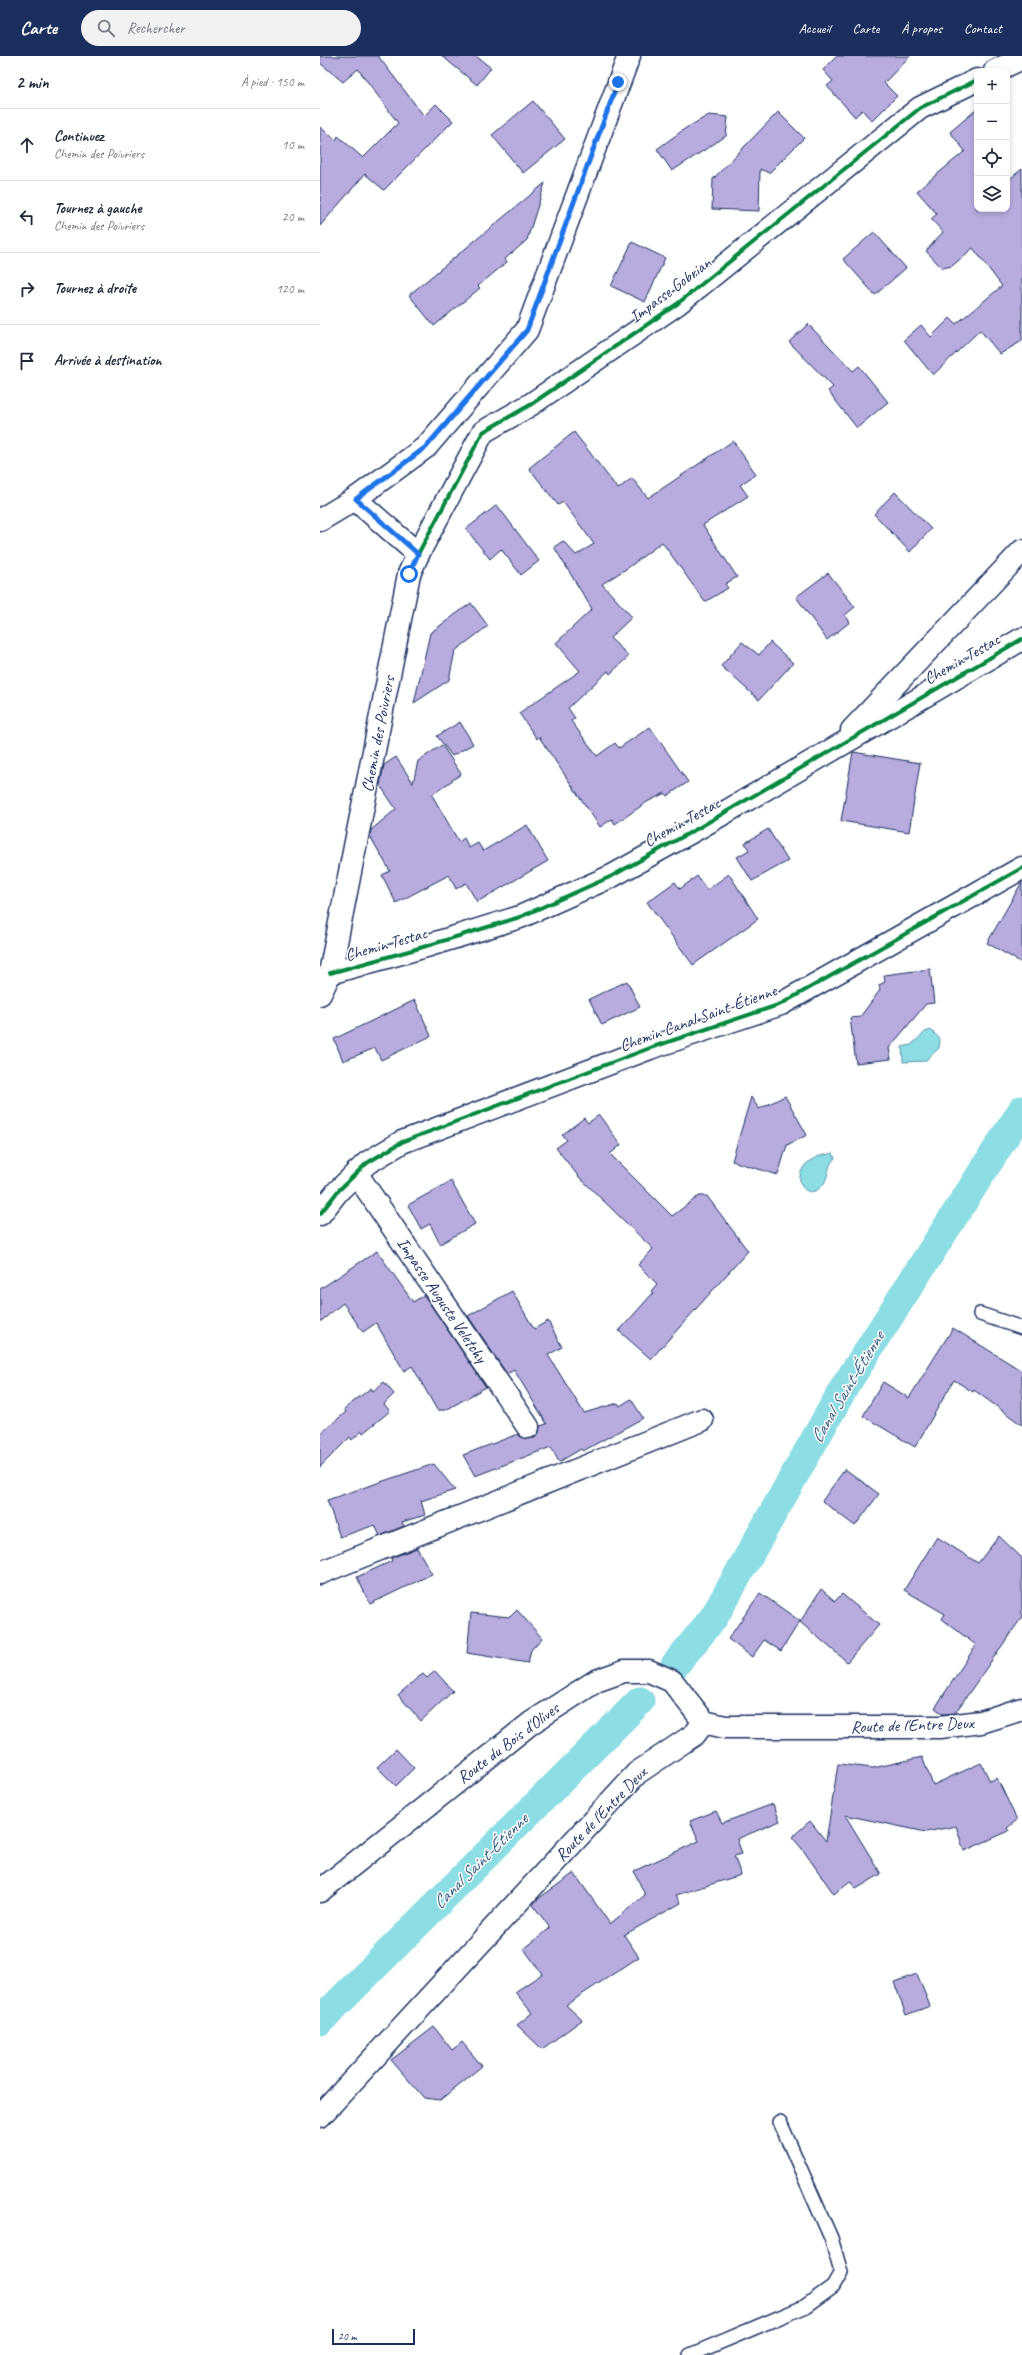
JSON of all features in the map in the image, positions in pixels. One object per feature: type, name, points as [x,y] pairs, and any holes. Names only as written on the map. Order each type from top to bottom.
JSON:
[{"type":"street","points":[[320,520],[356,499],[426,447],[527,330],[629,56]]},
{"type":"street","points":[[1001,68],[1022,58]]},
{"type":"street","name":"Impasse Gobrian","points":[[418,554],[483,432],[530,405],[677,304],[920,108],[974,81]]},
{"type":"street","points":[[356,499],[418,554]]},
{"type":"street","name":"Chemin Testac","points":[[836,748],[1022,551]]},
{"type":"street","name":"Chemin des Poivriers","points":[[320,994],[330,973],[409,574],[418,554]]},
{"type":"street","name":"Chemin Testac","points":[[330,973],[423,947],[520,917],[612,876],[836,748],[1022,639]]},
{"type":"street","name":"Chemin Canal Saint-Étienne","points":[[320,1214],[356,1173],[367,1163],[402,1142],[650,1048],[780,1004],[1022,868]]},
{"type":"street","name":"Impasse Auguste Veletchy","points":[[356,1173],[528,1427]]},
{"type":"street","points":[[320,1573],[702,1420]]},
{"type":"street","name":"Route du Bois d'Olives","points":[[320,1891],[530,1723],[596,1681],[624,1671],[649,1671],[672,1681],[704,1722]]},
{"type":"street","name":"Route de l'Entre Deux","points":[[320,2116],[637,1773],[695,1734],[704,1722],[725,1727],[940,1727],[981,1722],[1022,1709]]},
{"type":"lane","points":[[980,1314],[1022,1328]]},
{"type":"lane","points":[[690,2355],[804,2307],[833,2286],[841,2272],[830,2238],[780,2122]]},
{"type":"water","points":[[931,1030],[940,1039],[939,1048],[925,1061],[903,1062],[902,1047],[911,1045],[925,1032]]},
{"type":"water","points":[[833,1153],[835,1158],[830,1165],[824,1184],[814,1191],[804,1189],[801,1184],[800,1177],[806,1164],[817,1157]]},
{"type":"building","points":[[320,56],[378,56],[424,116],[436,104],[453,121],[384,190],[365,174],[320,226],[320,127],[336,140],[338,136],[363,158],[398,123],[358,69],[343,82],[320,63]]},
{"type":"building","points":[[442,56],[476,56],[491,68],[477,85]]},
{"type":"building","points":[[837,56],[910,56],[884,83],[897,96],[872,121],[862,110],[855,117],[827,86],[833,81],[823,70]]},
{"type":"building","points":[[533,101],[565,139],[523,173],[492,135]]},
{"type":"building","points":[[778,112],[804,138],[769,173],[760,169],[759,211],[712,209],[713,179]]},
{"type":"building","points":[[974,112],[974,212],[1010,212],[1010,179],[1022,169],[1022,341],[1000,354],[980,330],[933,375],[904,340],[921,325],[931,337],[950,318],[956,324],[1002,286],[973,248],[952,266],[942,268],[926,251],[943,232],[931,219],[937,214],[917,191],[965,151],[950,132]]},
{"type":"building","points":[[709,115],[728,117],[726,136],[672,171],[657,149],[686,128]]},
{"type":"building","points":[[545,183],[527,240],[505,259],[507,262],[478,286],[480,288],[434,326],[409,295]]},
{"type":"building","points":[[874,232],[906,268],[875,295],[843,259]]},
{"type":"building","points":[[632,242],[665,258],[645,302],[611,286]]},
{"type":"building","points":[[808,324],[853,371],[859,366],[888,402],[857,428],[828,391],[833,387],[789,342]]},
{"type":"building","points":[[574,432],[618,489],[632,478],[648,498],[733,441],[756,474],[740,485],[748,496],[703,525],[737,577],[725,584],[728,588],[705,602],[662,542],[629,567],[602,584],[632,617],[610,638],[629,656],[610,674],[608,671],[568,708],[575,718],[571,721],[597,756],[615,743],[619,748],[650,727],[688,782],[667,796],[665,793],[647,802],[615,824],[612,819],[600,827],[539,737],[537,739],[519,713],[580,671],[556,643],[592,609],[554,547],[563,541],[576,555],[594,544],[563,502],[558,505],[529,468]]},
{"type":"building","points":[[895,492],[931,529],[910,552],[874,514]]},
{"type":"building","points":[[497,505],[539,561],[521,575],[501,549],[490,559],[466,529]]},
{"type":"building","points":[[828,573],[855,607],[845,615],[850,622],[827,640],[796,597]]},
{"type":"building","points":[[471,603],[488,626],[455,651],[449,680],[414,703],[430,633]]},
{"type":"building","points":[[742,642],[759,655],[770,642],[793,663],[759,700],[721,666]]},
{"type":"building","points":[[460,722],[473,744],[452,756],[437,736]]},
{"type":"building","points":[[442,745],[461,774],[432,795],[459,842],[464,838],[469,848],[478,843],[483,851],[527,825],[548,861],[477,902],[466,883],[456,889],[449,875],[396,903],[382,875],[390,871],[370,836],[371,830],[396,809],[380,785],[384,765],[396,757],[413,783],[418,761]]},
{"type":"building","points":[[853,752],[920,763],[909,832],[841,821]]},
{"type":"building","points":[[768,829],[788,861],[752,881],[737,857],[749,850],[745,843]]},
{"type":"building","points":[[729,874],[758,919],[693,965],[647,902],[675,882],[680,889],[697,876],[707,890]]},
{"type":"building","points":[[1022,882],[1022,963],[987,943]]},
{"type":"building","points":[[930,969],[934,1003],[926,1004],[889,1048],[891,1059],[856,1063],[850,1018],[860,1017],[880,990],[879,985],[885,982],[884,975]]},
{"type":"building","points":[[627,981],[640,1007],[602,1025],[589,999]]},
{"type":"building","points":[[415,1000],[431,1036],[381,1060],[375,1048],[343,1061],[334,1039]]},
{"type":"building","points":[[785,1096],[807,1135],[787,1145],[778,1175],[732,1161],[751,1097],[759,1109]]},
{"type":"building","points":[[599,1115],[621,1145],[610,1154],[672,1216],[699,1196],[707,1196],[748,1251],[651,1359],[619,1331],[653,1293],[651,1291],[657,1284],[638,1265],[653,1249],[579,1177],[556,1148],[567,1140],[562,1135],[584,1118],[588,1123]]},
{"type":"building","points":[[451,1181],[475,1224],[440,1244],[430,1224],[421,1229],[408,1205]]},
{"type":"building","points":[[377,1251],[413,1302],[424,1295],[486,1387],[446,1410],[437,1410],[412,1366],[404,1371],[376,1323],[363,1332],[343,1303],[320,1322],[320,1289]]},
{"type":"building","points":[[512,1291],[534,1329],[548,1321],[562,1347],[548,1355],[584,1413],[618,1403],[620,1406],[631,1399],[643,1418],[583,1451],[581,1449],[559,1462],[551,1447],[475,1476],[463,1455],[518,1434],[523,1438],[535,1438],[539,1433],[540,1426],[547,1424],[514,1370],[507,1374],[468,1316]]},
{"type":"building","points":[[953,1328],[1022,1371],[1022,1425],[974,1390],[973,1392],[954,1380],[915,1447],[863,1416],[883,1382],[909,1398]]},
{"type":"building","points":[[384,1382],[394,1394],[384,1404],[390,1411],[363,1433],[362,1431],[352,1440],[350,1437],[320,1467],[320,1434],[346,1412],[344,1409],[371,1388],[373,1391]]},
{"type":"building","points":[[434,1464],[455,1490],[421,1501],[425,1515],[402,1522],[404,1526],[380,1536],[375,1525],[340,1537],[327,1500]]},
{"type":"building","points":[[845,1469],[879,1494],[855,1526],[822,1501]]},
{"type":"building","points":[[999,1536],[1022,1558],[1022,1617],[955,1713],[943,1714],[935,1708],[976,1645],[942,1619],[945,1614],[904,1590],[937,1537],[978,1563]]},
{"type":"building","points":[[417,1548],[432,1574],[370,1604],[357,1577],[392,1561],[391,1558]]},
{"type":"building","points":[[821,1589],[835,1601],[842,1594],[879,1625],[847,1662],[800,1622]]},
{"type":"building","points":[[760,1593],[800,1621],[781,1651],[764,1640],[752,1657],[728,1639]]},
{"type":"building","points":[[517,1610],[542,1638],[531,1650],[528,1663],[467,1653],[471,1613],[510,1617]]},
{"type":"building","points":[[435,1671],[453,1691],[421,1721],[398,1695],[423,1674],[427,1678]]},
{"type":"building","points":[[396,1749],[414,1768],[396,1786],[377,1767]]},
{"type":"building","points":[[922,1757],[933,1785],[981,1763],[990,1781],[997,1778],[1017,1820],[1007,1828],[1009,1831],[964,1851],[956,1826],[926,1832],[845,1815],[881,1874],[856,1889],[850,1881],[834,1894],[792,1837],[810,1821],[826,1841],[838,1764],[873,1768]]},
{"type":"building","points":[[773,1804],[780,1821],[737,1839],[742,1854],[734,1856],[741,1875],[676,1895],[681,1903],[624,1935],[639,1957],[566,2005],[582,2020],[542,2049],[517,2025],[532,2013],[515,1992],[542,1974],[524,1949],[550,1928],[533,1905],[538,1899],[574,1873],[610,1924],[645,1895],[634,1871],[699,1841],[690,1821],[716,1811],[722,1823]]},
{"type":"building","points":[[917,1974],[930,2006],[906,2015],[894,1982]]},
{"type":"building","points":[[434,2027],[452,2050],[462,2042],[482,2066],[440,2100],[424,2098],[391,2060]]},
{"type":"waterway","name":"Canal Saint-Étienne","points":[[675,1665],[714,1617],[845,1386],[1022,1110]]},
{"type":"waterway","name":"Canal Saint-Étienne","points":[[320,2021],[640,1701]]},
{"type":"cycle path","points":[[418,554],[483,432],[530,405],[677,304],[920,108],[974,81]]},
{"type":"cycle path","points":[[330,973],[423,947],[520,917],[612,876],[700,827],[1022,639]]},
{"type":"cycle path","points":[[320,1214],[338,1191],[367,1163],[402,1142],[650,1048],[781,1004],[1022,868]]},
{"type":"route","points":[[409,574],[418,554],[356,499],[426,447],[501,362],[527,330],[618,82]]}]
